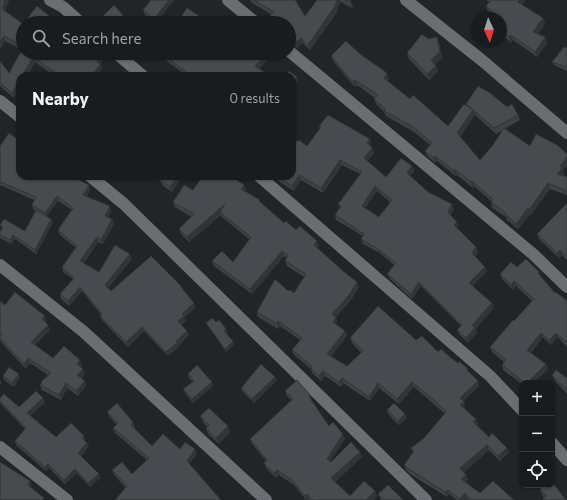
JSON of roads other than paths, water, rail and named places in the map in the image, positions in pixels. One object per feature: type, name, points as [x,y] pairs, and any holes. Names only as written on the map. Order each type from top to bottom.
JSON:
[{"type":"street","points":[[50,0],[63,7],[73,16]]},
{"type":"street","points":[[228,0],[247,16]]},
{"type":"street","points":[[406,0],[484,62],[567,133]]},
{"type":"street","points":[[296,57],[532,254],[567,287]]},
{"type":"street","points":[[124,60],[138,72]]},
{"type":"street","points":[[0,101],[16,114]]},
{"type":"street","points":[[95,180],[124,204],[426,500]]},
{"type":"street","points":[[264,180],[490,376],[519,407]]},
{"type":"street","points":[[0,265],[84,332],[266,500]]},
{"type":"street","points":[[555,446],[567,460]]},
{"type":"street","points":[[0,447],[67,500]]}]
